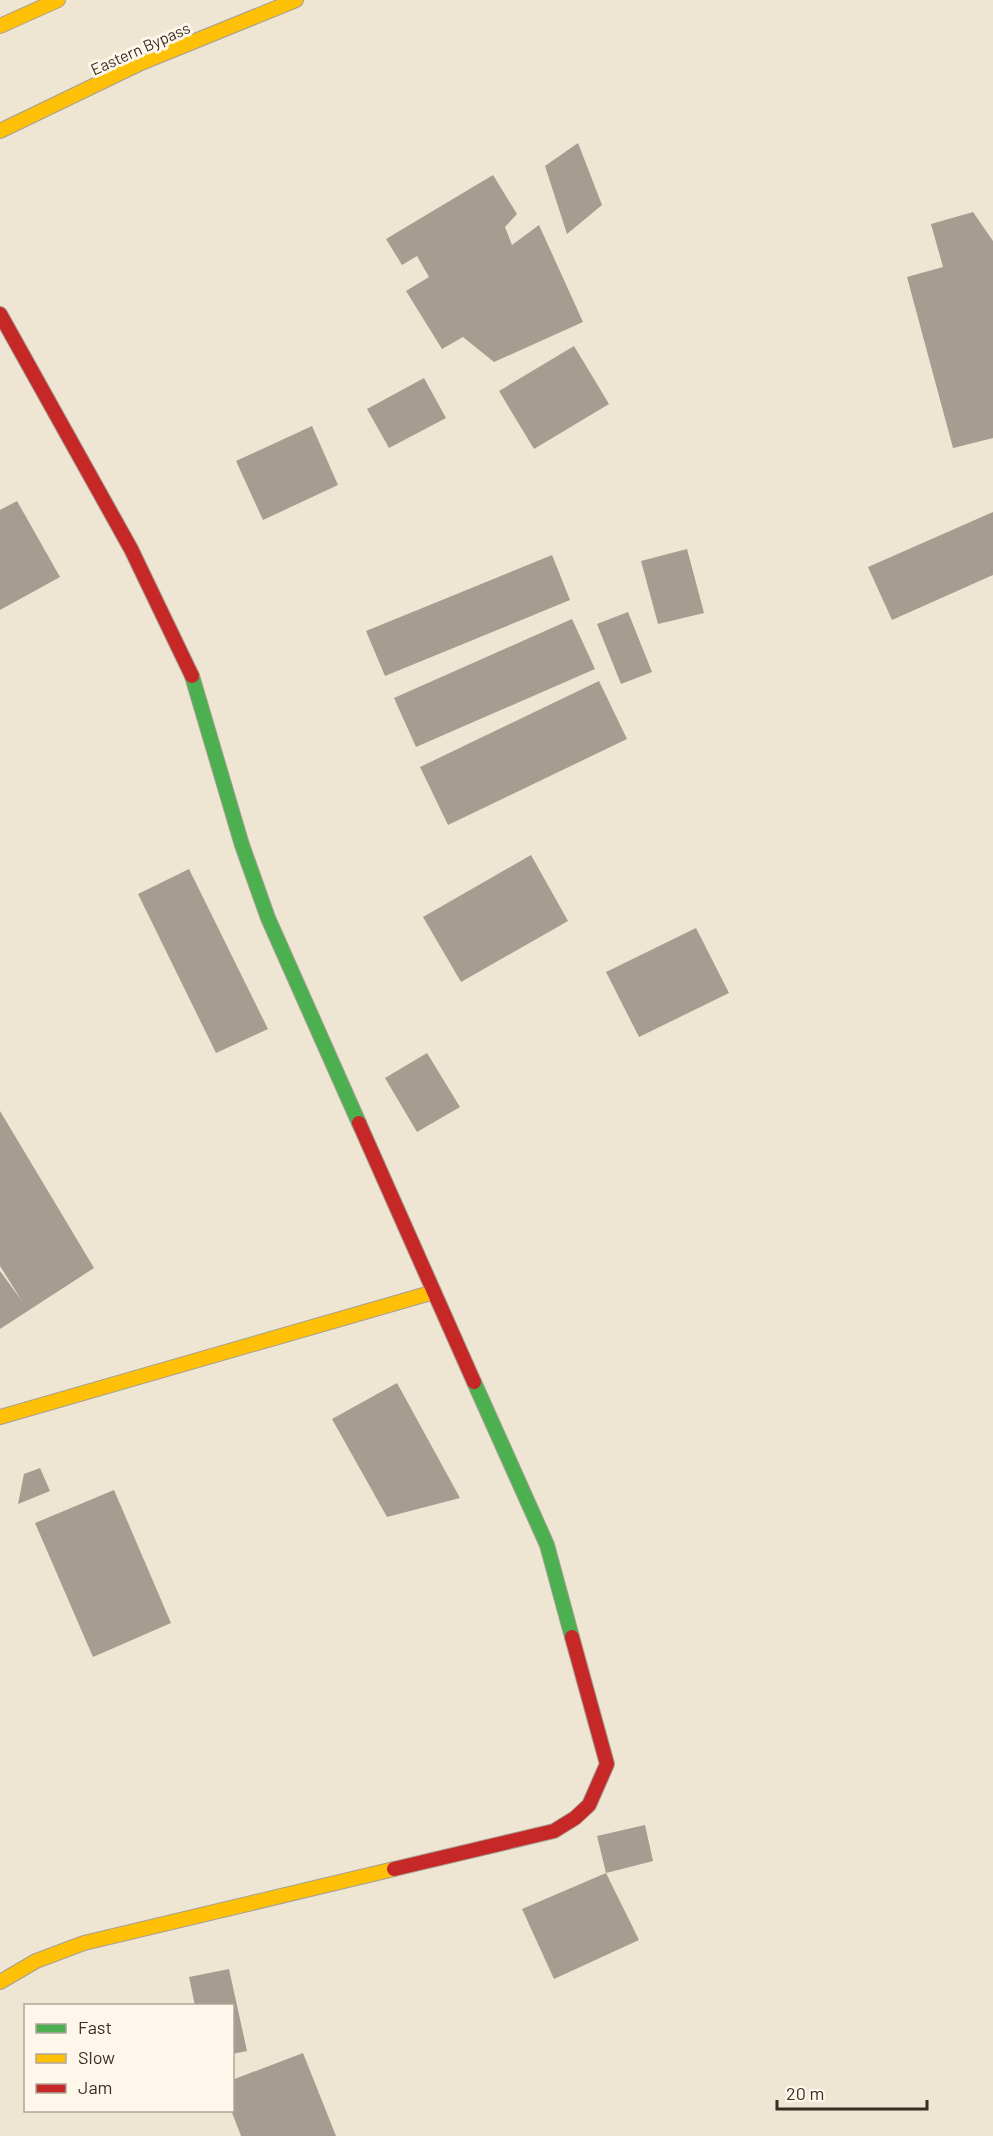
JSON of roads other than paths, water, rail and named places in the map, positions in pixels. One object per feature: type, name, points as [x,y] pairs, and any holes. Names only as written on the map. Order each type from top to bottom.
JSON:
[{"type":"street","points":[[0,26],[58,0]]},
{"type":"street","name":"Eastern Bypass","points":[[0,131],[141,63],[296,0]]},
{"type":"street","points":[[0,314],[131,549],[194,681],[242,845],[268,918],[547,1545],[607,1764],[597,1796],[576,1819],[554,1831],[84,1943],[36,1961],[0,1982]]},
{"type":"street","points":[[0,1417],[434,1292]]}]
